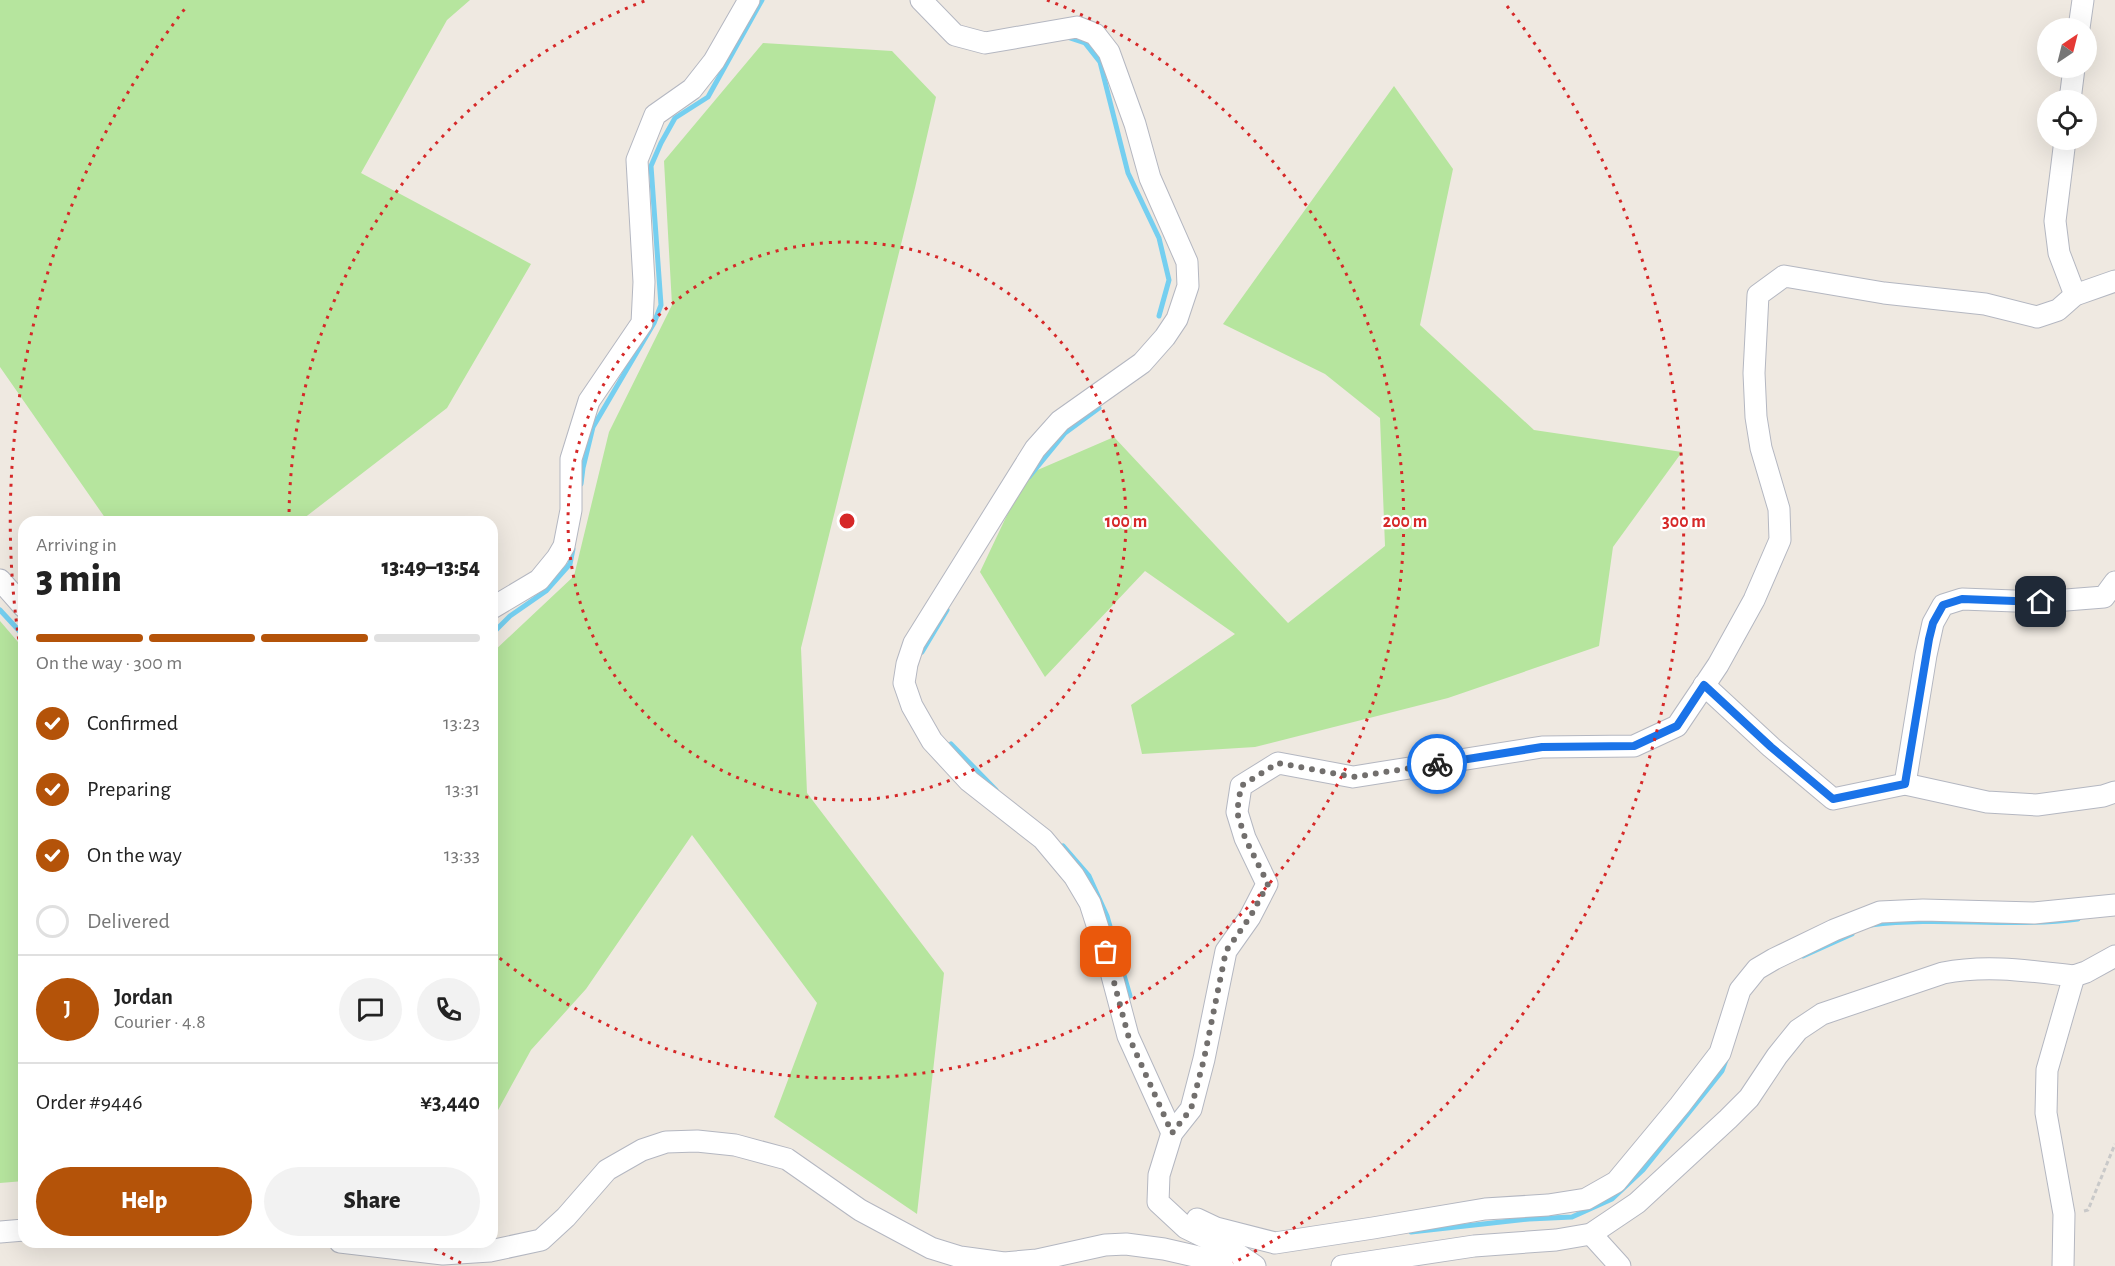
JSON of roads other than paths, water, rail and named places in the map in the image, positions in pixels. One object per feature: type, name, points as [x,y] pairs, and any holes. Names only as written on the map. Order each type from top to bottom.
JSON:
[{"type":"street","points":[[498,604],[539,580],[564,546],[571,510],[571,459],[589,402],[642,323],[644,282],[637,160],[654,115],[692,89],[714,61],[749,0]]},
{"type":"street","points":[[921,0],[955,35],[985,44],[1077,27],[1095,34],[1108,52],[1135,124],[1150,178],[1187,262],[1188,286],[1177,319],[1165,337],[1142,363],[1060,421],[1035,449],[914,643],[904,683],[912,706],[933,741],[969,781],[1043,839],[1074,876],[1090,903],[1106,952],[1128,1035],[1172,1133]]},
{"type":"street","points":[[2080,18],[2083,0]]},
{"type":"street","points":[[2064,150],[2055,221],[2058,253],[2075,295]]},
{"type":"street","points":[[1255,1266],[1233,1251],[1186,1228],[1158,1202],[1159,1175],[1172,1133],[1191,1109],[1204,1059],[1226,951],[1250,917],[1268,884],[1245,838],[1237,812],[1241,786],[1278,763],[1353,777],[1542,747],[1634,746],[1677,726],[1718,665],[1754,600],[1780,540],[1779,509],[1761,448],[1756,417],[1754,373],[1760,292],[1784,276],[1884,293],[1985,304],[2037,317],[2058,310],[2075,295],[2115,281]]},
{"type":"street","points":[[0,580],[18,600]]},
{"type":"street","points":[[1905,784],[1933,623],[1943,605],[1962,599],[2041,602],[2104,597],[2115,582]]},
{"type":"street","points":[[1704,685],[1771,747],[1833,799],[1905,784],[1987,802],[2037,805],[2103,796],[2115,792]]},
{"type":"street","points":[[1158,1202],[1216,1227],[1275,1242],[1485,1209],[1548,1205],[1586,1199],[1616,1182],[1680,1106],[1720,1053],[1740,990],[1758,969],[1774,959],[1834,930],[1880,912],[1923,910],[2034,913],[2115,904]]},
{"type":"street","points":[[1342,1266],[1474,1246],[1556,1240],[1591,1234],[1637,1203],[1712,1134],[1749,1098],[1777,1056],[1798,1030],[1822,1014],[1943,973],[1991,967],[2074,976],[2115,956]]},
{"type":"street","points":[[2063,1266],[2064,1214],[2046,1113],[2048,1070],[2074,976]]},
{"type":"street","points":[[391,1248],[442,1254],[490,1251],[541,1240],[566,1217],[608,1170],[642,1150],[666,1142],[680,1141],[735,1145],[787,1159],[860,1210],[931,1248],[960,1257],[1004,1263],[1037,1260],[1105,1245],[1126,1244],[1164,1249],[1238,1266]]},
{"type":"street","points":[[0,1232],[18,1230]]},
{"type":"street","points":[[1591,1234],[1620,1266]]},
{"type":"street","points":[[917,1240],[936,1266]]},
{"type":"waterway","points":[[581,484],[593,427],[654,323],[661,305],[651,166],[675,118],[708,97],[762,0]]},
{"type":"waterway","points":[[1067,37],[1085,43],[1100,62],[1128,173],[1159,238],[1169,280],[1159,316]]},
{"type":"waterway","points":[[1029,477],[1065,433],[1099,408]]},
{"type":"waterway","points":[[498,628],[510,616],[546,591],[570,564],[573,549]]},
{"type":"waterway","points":[[0,610],[18,630]]},
{"type":"waterway","points":[[922,652],[947,610]]},
{"type":"waterway","points":[[951,744],[996,790]]},
{"type":"waterway","points":[[1063,846],[1089,876],[1107,916],[1130,996]]},
{"type":"waterway","points":[[1871,925],[2078,919]]},
{"type":"waterway","points":[[1803,956],[1852,934]]},
{"type":"waterway","points":[[1411,1232],[1529,1219],[1572,1217],[1612,1199],[1643,1170],[1722,1071],[1726,1060]]}]
